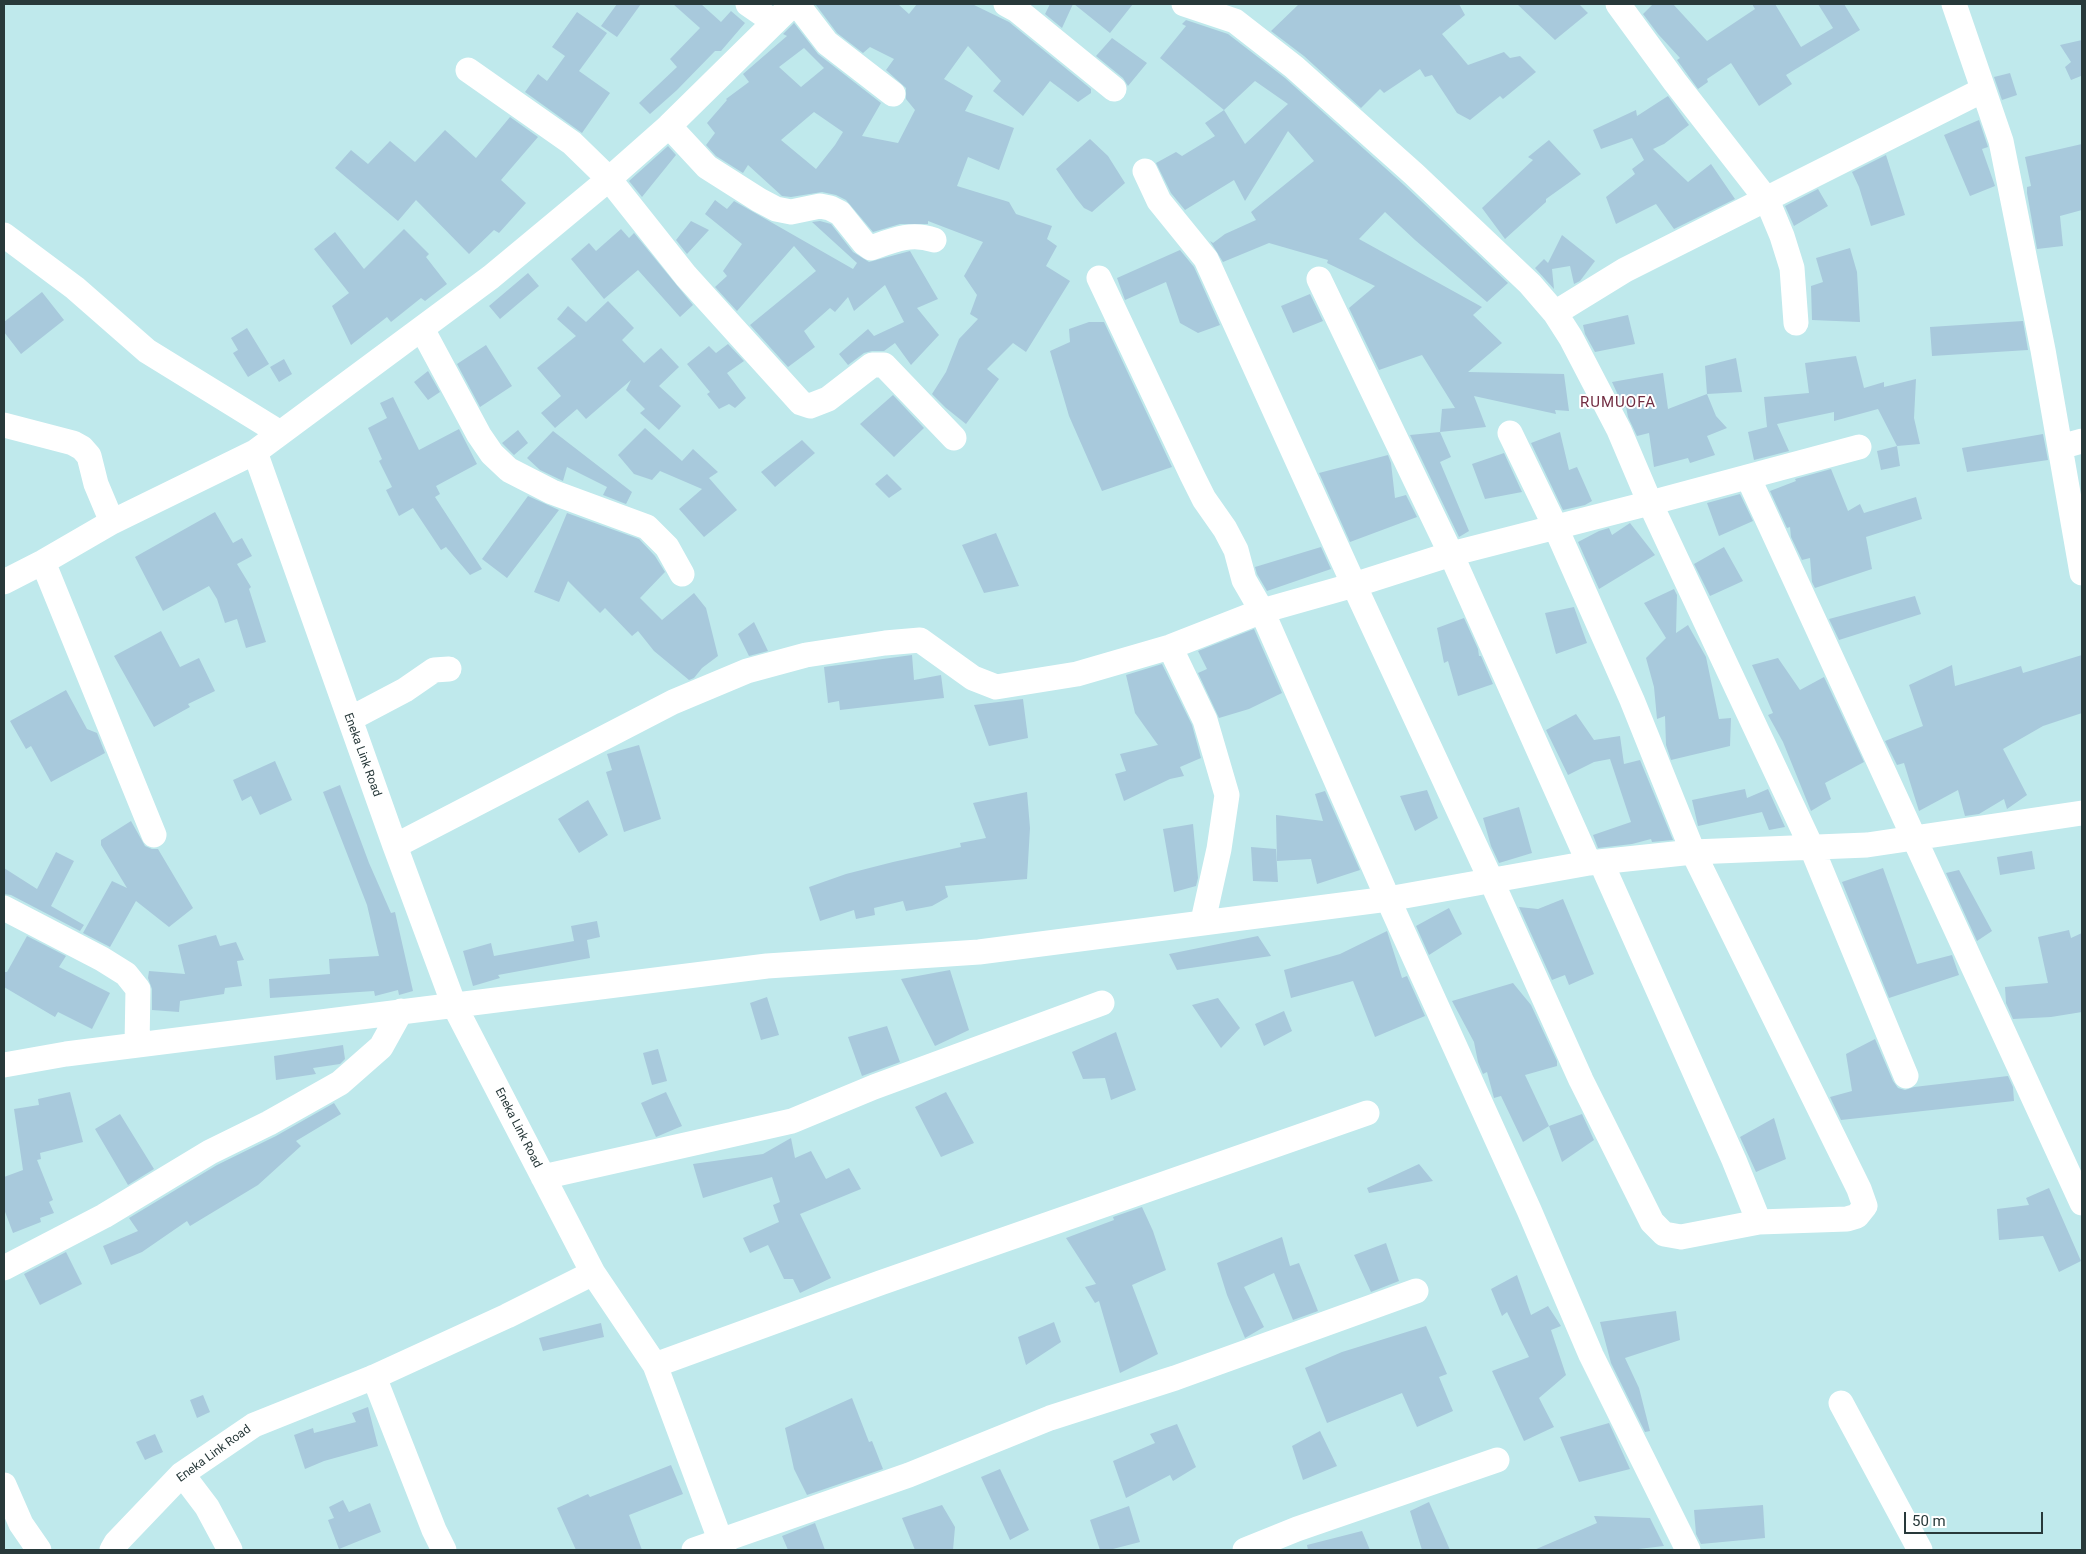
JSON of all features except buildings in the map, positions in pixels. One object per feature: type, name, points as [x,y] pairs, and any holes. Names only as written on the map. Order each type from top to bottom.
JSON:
[{"type":"street","points":[[748,4],[774,22]]},
{"type":"street","points":[[4,582],[112,522],[255,452],[491,277],[609,179],[669,126],[774,22],[795,4],[827,43],[893,94]]},
{"type":"street","points":[[1184,4],[1234,22],[1294,67],[1414,174],[1530,284],[1555,312],[1571,338],[1619,430],[1650,503],[1811,846],[1906,1076]]},
{"type":"street","points":[[1618,4],[1675,82],[1767,200],[1782,236],[1792,268],[1796,323]]},
{"type":"street","points":[[1954,4],[2001,141],[2043,350],[2071,444],[2082,573]]},
{"type":"street","points":[[1014,6],[1114,89]]},
{"type":"street","points":[[468,70],[572,143],[609,179],[686,276],[801,402],[810,406],[828,399],[872,365],[884,365],[954,438]]},
{"type":"street","points":[[1555,312],[1625,270],[1983,90]]},
{"type":"street","points":[[669,126],[707,167],[776,209],[791,212],[820,206],[830,208],[840,213],[864,243],[871,248],[907,236],[921,235],[934,240]]},
{"type":"street","points":[[1145,171],[1159,201],[1206,259],[1581,1080],[1624,1170],[1652,1222],[1664,1234],[1681,1237],[1760,1222],[1847,1219],[1857,1216],[1865,1206],[1860,1188],[1693,852],[1632,700],[1555,526],[1510,433]]},
{"type":"street","points":[[4,235],[75,288],[147,351],[280,432]]},
{"type":"street","points":[[1099,278],[1204,500],[1225,529],[1236,550],[1244,580],[1262,611],[1388,899],[1529,1210],[1591,1355],[1688,1550]]},
{"type":"street","points":[[1319,279],[1451,554],[1730,1151],[1760,1222]]},
{"type":"street","points":[[422,329],[479,435],[492,454],[503,465],[552,492],[647,527],[667,547],[682,574]]},
{"type":"street","points":[[4,426],[73,443],[82,448],[89,456],[96,484],[112,522]]},
{"type":"street","points":[[395,846],[673,702],[747,671],[798,658],[885,643],[920,640],[973,678],[996,687],[1077,674],[1170,647],[1262,611],[1354,585],[1451,554],[1859,447]]},
{"type":"street","name":"Eneka Link Road","points":[[112,1550],[116,1543],[182,1474],[254,1425],[374,1377],[507,1316],[593,1273],[454,1005],[395,846],[255,452]]},
{"type":"street","points":[[1748,477],[1916,838],[2082,1202]]},
{"type":"street","points":[[43,562],[154,835]]},
{"type":"street","points":[[1170,647],[1205,720],[1227,795],[1219,849],[1203,922]]},
{"type":"street","points":[[350,719],[405,690],[434,670],[449,668]]},
{"type":"street","points":[[4,1065],[66,1054],[767,966],[979,952],[1388,899],[1595,863],[1693,852],[1811,846],[1834,848],[1916,838],[2082,813]]},
{"type":"street","points":[[4,908],[102,959],[126,974],[138,989],[137,1045]]},
{"type":"street","points":[[543,1177],[792,1121],[874,1087],[1102,1003]]},
{"type":"street","points":[[4,1268],[104,1216],[210,1152],[269,1123],[340,1083],[380,1047],[401,1011]]},
{"type":"street","points":[[655,1365],[880,1283],[1367,1113]]},
{"type":"street","points":[[593,1273],[655,1365],[722,1545]]},
{"type":"street","points":[[694,1550],[722,1545],[909,1475],[1050,1418],[1175,1378],[1416,1291]]},
{"type":"street","points":[[374,1377],[434,1530],[444,1550]]},
{"type":"street","points":[[1841,1403],[1920,1550]]},
{"type":"street","points":[[1245,1550],[1297,1529],[1497,1460]]},
{"type":"street","points":[[182,1474],[207,1507],[230,1550]]},
{"type":"street","points":[[4,1485],[21,1524],[39,1550]]},
{"type":"district","name":"RUMUOFA","points":[[1618,403]]}]
